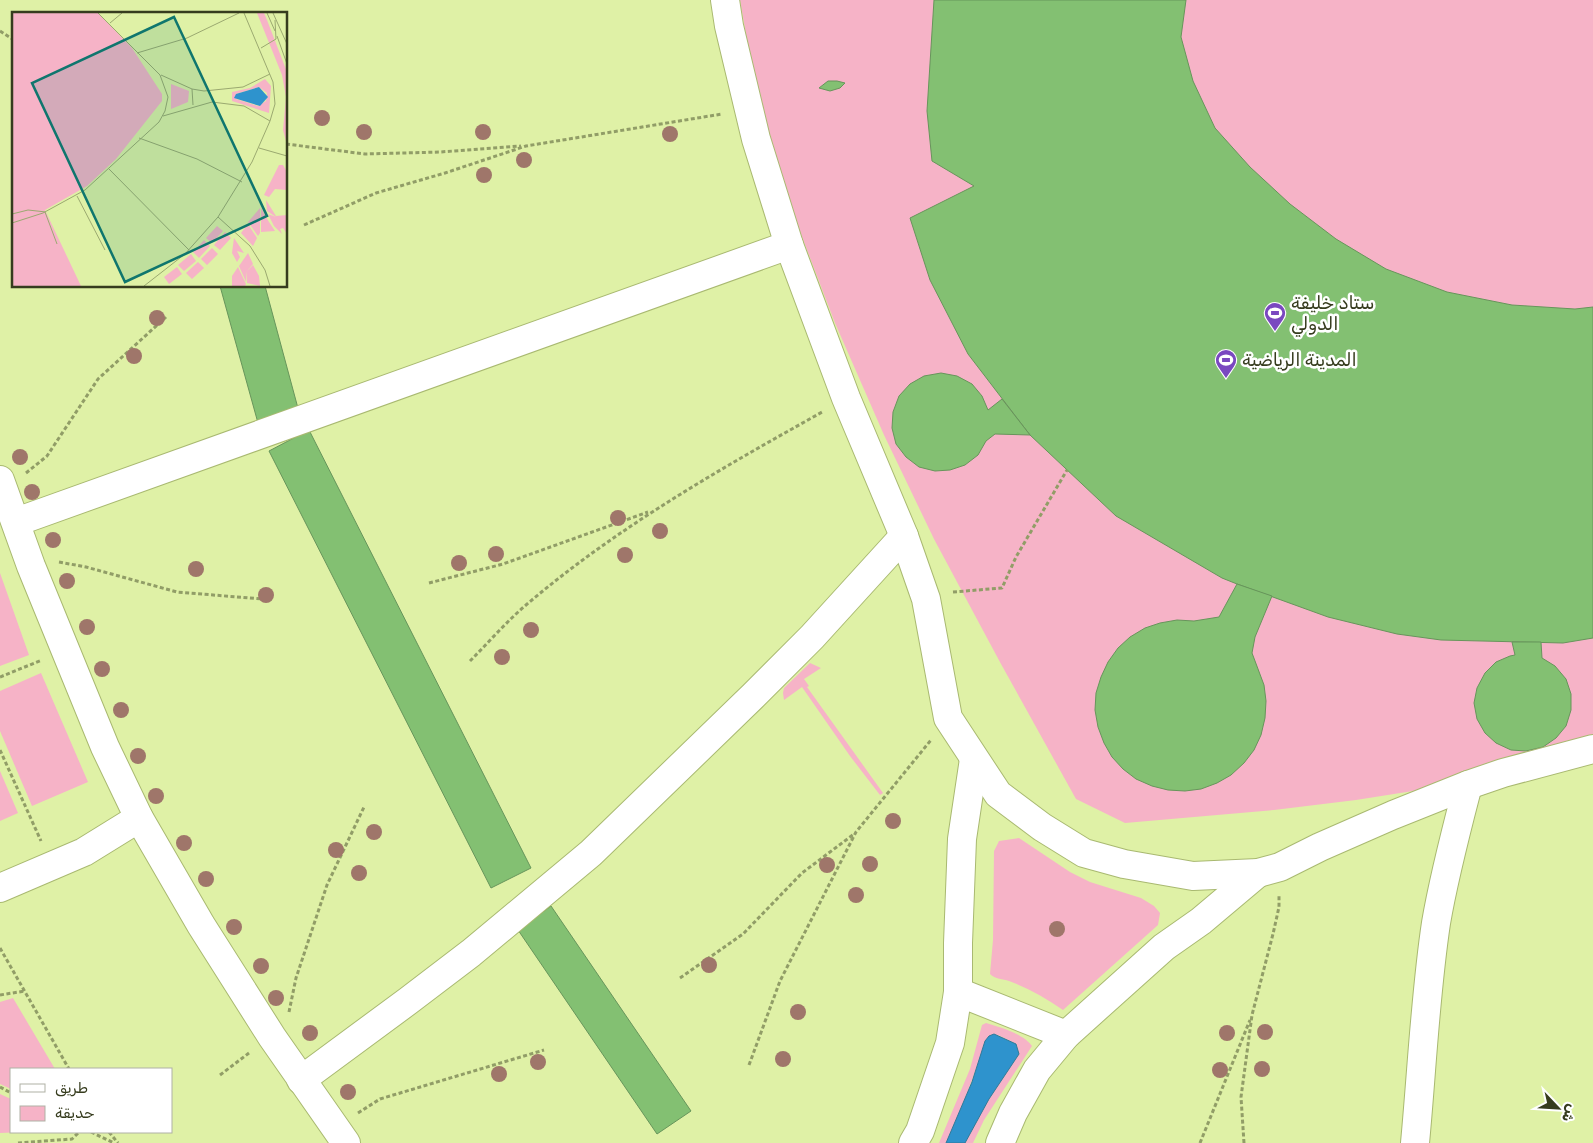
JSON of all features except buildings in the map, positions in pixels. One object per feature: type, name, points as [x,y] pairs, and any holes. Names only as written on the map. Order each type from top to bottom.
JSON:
[{"type":"lane","points":[[725,0],[729,26],[756,140],[789,245],[846,398],[904,536],[926,598],[948,718],[998,794],[1042,827],[1084,853],[1124,864],[1193,876],[1269,870]]},
{"type":"lane","points":[[16,522],[789,245]]},
{"type":"lane","points":[[0,481],[31,566],[105,747],[139,818],[201,925],[272,1037],[340,1135]]},
{"type":"lane","points":[[301,1080],[424,989],[591,853],[774,676],[904,536]]},
{"type":"lane","points":[[1000,1143],[1013,1113],[1037,1070],[1066,1035],[1164,947],[1269,870],[1393,815],[1468,785],[1504,773],[1593,749]]},
{"type":"lane","points":[[913,1143],[920,1131],[950,1042],[958,992],[962,839],[974,759]]},
{"type":"lane","points":[[1415,1143],[1425,1004],[1436,924],[1443,884],[1468,785]]},
{"type":"lane","points":[[0,888],[84,852],[139,818]]},
{"type":"lane","points":[[958,992],[1066,1035]]},
{"type":"path","points":[[0,31],[12,39]]},
{"type":"path","points":[[288,144],[364,154],[440,152],[526,146],[749,110]]},
{"type":"path","points":[[304,225],[376,193],[445,173],[526,146]]},
{"type":"path","points":[[0,481],[27,473],[47,456],[98,379],[166,317]]},
{"type":"path","points":[[470,662],[525,606],[587,557],[653,510],[846,398]]},
{"type":"path","points":[[926,598],[950,593],[1002,588],[1016,557],[1066,470]]},
{"type":"path","points":[[429,582],[503,564],[653,510]]},
{"type":"path","points":[[31,566],[59,562],[86,567],[177,592],[262,598]]},
{"type":"path","points":[[0,677],[44,659]]},
{"type":"path","points":[[680,978],[743,934],[802,874],[856,832],[948,718]]},
{"type":"path","points":[[0,750],[52,865]]},
{"type":"path","points":[[220,1075],[272,1037],[287,1023],[296,978],[327,885],[364,807]]},
{"type":"path","points":[[749,1065],[780,982],[856,832]]},
{"type":"path","points":[[1244,1143],[1241,1097],[1252,1015],[1279,907],[1269,870]]},
{"type":"path","points":[[0,948],[68,1068]]},
{"type":"path","points":[[0,995],[25,991]]},
{"type":"path","points":[[1200,1143],[1252,1015]]},
{"type":"path","points":[[340,1135],[380,1099],[544,1050]]},
{"type":"path","points":[[18,1143],[72,1139],[78,1133]]},
{"type":"path","points":[[93,1133],[114,1143]]},
{"type":"path","points":[[110,1133],[118,1143]]},
{"type":"green space","name":"المدينة الرياضية","points":[[740,0],[1593,0],[1593,752],[1432,788],[1274,810],[1125,823],[1076,799],[934,539],[884,435],[835,323],[779,177],[748,46]]},
{"type":"green space","points":[[0,573],[29,655],[0,666]]},
{"type":"green space","points":[[810,663],[821,668],[804,679],[809,686],[807,687],[883,793],[880,795],[802,687],[784,700],[784,688]]},
{"type":"green space","points":[[41,673],[88,782],[32,806],[0,731],[0,691]]},
{"type":"green space","points":[[0,771],[18,813],[0,821]]},
{"type":"green space","points":[[1019,838],[1070,872],[1090,882],[1141,898],[1154,906],[1160,913],[1158,925],[1063,1010],[1030,990],[990,974],[993,940],[994,851],[999,841]]},
{"type":"green space","points":[[13,998],[54,1068],[10,1068],[10,1089],[0,1084],[0,1002]]},
{"type":"green space","points":[[986,1023],[1018,1035],[1032,1046],[984,1120],[973,1143],[965,1143],[989,1099],[1019,1054],[1016,1044],[998,1035],[979,1061],[958,1118],[946,1143],[939,1143],[970,1069],[982,1025]]},
{"type":"green space","points":[[0,1094],[10,1099],[10,1133],[0,1133]]},
{"type":"water","points":[[994,1034],[1016,1044],[1019,1054],[989,1099],[965,1143],[946,1143],[972,1082],[985,1041]]},
{"type":"place","name":"ستاد خليفة الدولي","points":[[1275,332]]},
{"type":"place","name":"المدينة الرياضية","points":[[1226,379]]}]
